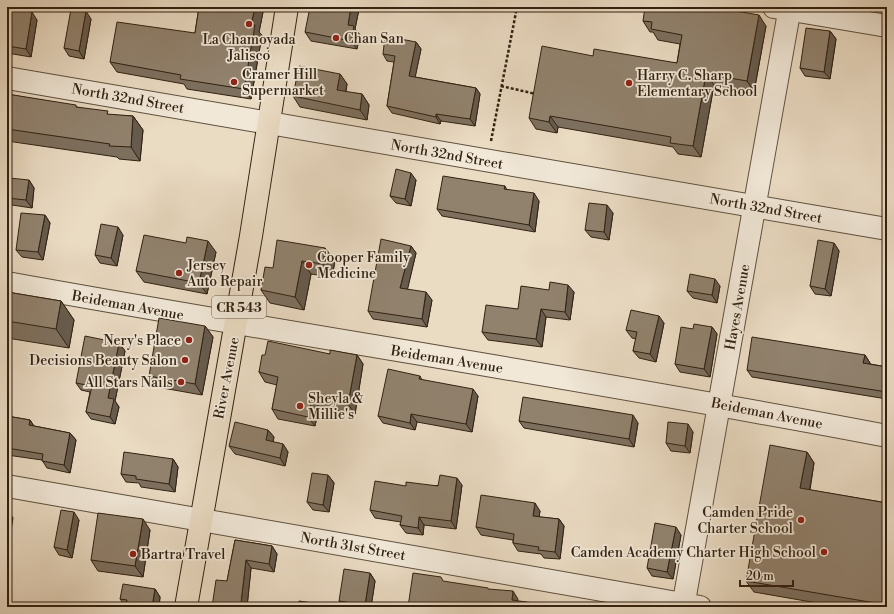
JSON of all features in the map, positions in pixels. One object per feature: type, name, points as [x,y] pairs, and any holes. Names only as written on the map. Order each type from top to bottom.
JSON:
[{"type":"main road","name":"River Avenue","points":[[186,607],[236,324],[287,7]]},
{"type":"street","points":[[785,8],[887,26]]},
{"type":"street","name":"Hayes Avenue","points":[[688,606],[719,404],[755,205],[785,8]]},
{"type":"street","name":"North 32nd Street","points":[[7,78],[269,122],[487,161],[755,205],[887,229]]},
{"type":"street","name":"Beideman Avenue","points":[[7,283],[236,324],[719,404],[887,436]]},
{"type":"street","name":"North 31st Street","points":[[7,486],[202,519],[688,606]]},
{"type":"path","points":[[487,161],[517,7]]},
{"type":"path","points":[[501,86],[542,95]]},
{"type":"building","points":[[199,7],[255,7],[251,25],[255,25],[244,89],[180,79],[181,75],[110,62],[117,22],[195,33]]},
{"type":"building","points":[[310,7],[351,7],[348,25],[354,26],[351,41],[305,32]]},
{"type":"building","name":"Harry C. Sharp Elementary School","points":[[645,7],[713,7],[759,15],[747,81],[706,74],[693,146],[670,143],[671,137],[550,116],[549,122],[529,118],[542,46],[593,56],[594,49],[677,63],[682,35],[651,29],[652,22],[643,21]]},
{"type":"building","points":[[7,8],[32,12],[26,49],[7,46]]},
{"type":"building","points":[[71,9],[86,11],[79,51],[64,48]]},
{"type":"building","points":[[806,28],[830,31],[824,72],[800,68]]},
{"type":"building","points":[[385,36],[416,42],[409,76],[476,88],[470,119],[436,114],[436,117],[387,106],[395,56],[383,54]]},
{"type":"building","points":[[299,66],[340,74],[337,90],[362,94],[360,110],[293,96]]},
{"type":"building","points":[[7,94],[76,105],[76,107],[108,111],[107,114],[133,116],[131,147],[109,146],[110,144],[7,129]]},
{"type":"building","points":[[396,169],[411,173],[405,199],[390,196]]},
{"type":"building","points":[[443,176],[505,186],[504,189],[534,193],[529,225],[437,209]]},
{"type":"building","points":[[9,178],[29,180],[26,200],[7,198]]},
{"type":"building","points":[[589,203],[607,205],[604,232],[585,230]]},
{"type":"building","points":[[21,213],[45,215],[38,252],[16,250]]},
{"type":"building","points":[[101,224],[118,227],[111,258],[95,255]]},
{"type":"building","points":[[144,235],[186,243],[187,237],[208,241],[199,283],[136,271]]},
{"type":"building","points":[[381,239],[411,246],[400,288],[426,292],[422,319],[368,311]]},
{"type":"building","points":[[277,240],[325,248],[323,264],[302,261],[295,297],[261,290],[265,267],[273,268]]},
{"type":"building","points":[[818,240],[834,243],[825,289],[810,286]]},
{"type":"building","points":[[690,274],[715,279],[712,295],[687,291]]},
{"type":"building","points":[[550,282],[568,285],[565,312],[541,309],[536,339],[482,332],[486,305],[518,309],[521,286],[549,290]]},
{"type":"building","points":[[7,292],[61,301],[56,329],[7,321]]},
{"type":"building","points":[[631,310],[659,316],[650,354],[633,351],[637,332],[626,330]]},
{"type":"building","points":[[159,318],[205,326],[195,384],[149,376]]},
{"type":"building","points":[[694,324],[712,327],[704,369],[675,364],[681,327],[693,329]]},
{"type":"building","points":[[85,336],[119,343],[108,398],[114,399],[110,417],[86,412],[92,386],[76,383]]},
{"type":"building","points":[[752,337],[865,355],[863,363],[887,367],[887,392],[747,370]]},
{"type":"building","points":[[268,341],[330,354],[330,350],[357,355],[348,404],[312,398],[308,417],[272,409],[278,377],[259,372],[262,355],[265,355]]},
{"type":"building","points":[[388,369],[420,376],[419,379],[473,389],[466,424],[411,414],[410,423],[378,416]]},
{"type":"building","points":[[523,397],[633,415],[629,439],[519,421]]},
{"type":"building","points":[[7,416],[30,420],[29,425],[70,433],[64,465],[42,461],[43,454],[7,448]]},
{"type":"building","points":[[235,422],[268,430],[266,440],[283,444],[280,458],[229,446]]},
{"type":"building","points":[[668,422],[688,424],[685,446],[666,443]]},
{"type":"building","name":"Camden Academy Charter High School","points":[[770,445],[807,452],[800,488],[887,503],[887,605],[746,581]]},
{"type":"building","points":[[124,452],[173,459],[169,484],[136,479],[136,476],[121,474]]},
{"type":"building","points":[[312,473],[328,475],[323,505],[307,502]]},
{"type":"building","points":[[440,475],[457,478],[451,521],[419,517],[418,528],[400,525],[402,516],[370,510],[375,481],[406,486],[406,482],[438,486]]},
{"type":"building","points":[[481,495],[535,503],[533,516],[559,519],[555,552],[538,550],[539,547],[513,543],[514,534],[476,527]]},
{"type":"building","points":[[61,510],[74,512],[67,550],[54,547]]},
{"type":"building","points":[[98,513],[143,519],[135,566],[91,560]]},
{"type":"building","points":[[655,523],[676,527],[667,572],[647,568]]},
{"type":"building","points":[[235,540],[272,546],[269,564],[246,560],[241,603],[238,603],[237,607],[212,607],[216,580],[227,581]]},
{"type":"building","points":[[344,569],[370,573],[365,605],[339,601]]},
{"type":"building","points":[[413,573],[441,577],[443,581],[488,589],[513,591],[512,600],[555,607],[408,607]]},
{"type":"building","points":[[123,584],[155,589],[152,607],[126,607],[127,600],[120,599]]},
{"type":"building","points":[[299,601],[313,603],[312,607],[298,607]]},
{"type":"place","name":"La Chamoyada Jalisco","points":[[249,24]]},
{"type":"place","name":"Chan San","points":[[336,38]]},
{"type":"place","name":"Cramer Hill Supermarket","points":[[234,82]]},
{"type":"place","name":"Harry C. Sharp Elementary School","points":[[629,83]]},
{"type":"place","name":"Cooper Family Medicine","points":[[309,265]]},
{"type":"place","name":"Jersey Auto Repair","points":[[179,273]]},
{"type":"place","name":"Nery's Place","points":[[189,340]]},
{"type":"place","name":"Decisions Beauty Salon","points":[[185,360]]},
{"type":"place","name":"All Stars Nails","points":[[181,382]]},
{"type":"place","name":"Sheyla & Millie's","points":[[300,406]]},
{"type":"place","name":"Camden Pride Charter School","points":[[801,520]]},
{"type":"place","name":"Camden Academy Charter High School","points":[[824,552]]},
{"type":"place","name":"Bartra Travel","points":[[133,554]]}]
